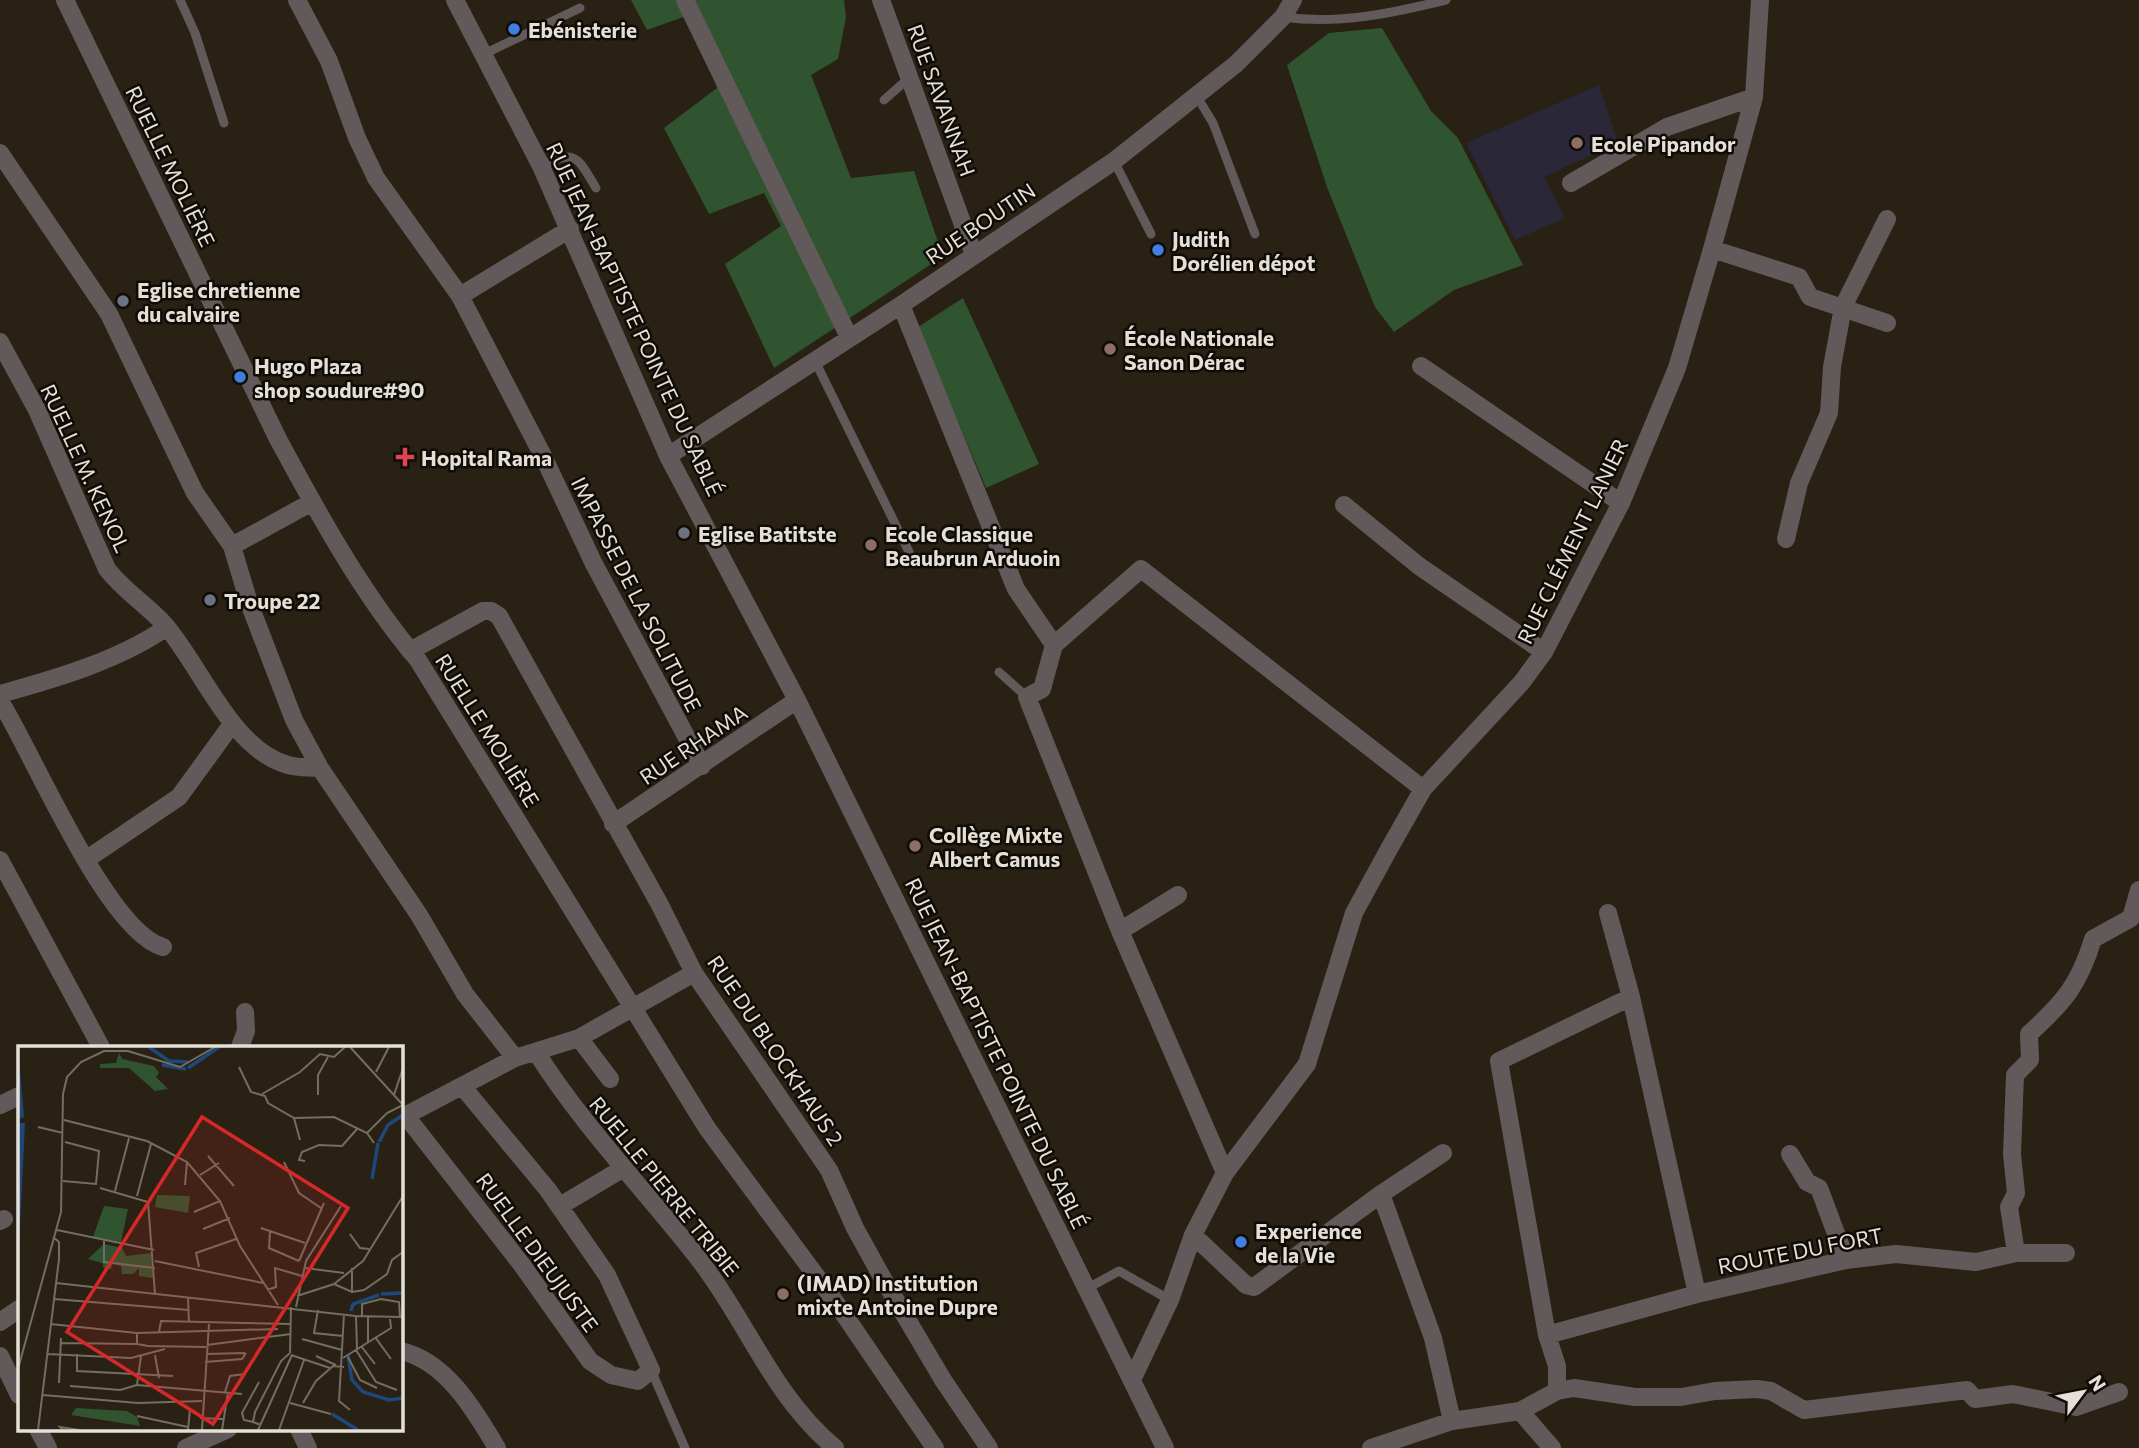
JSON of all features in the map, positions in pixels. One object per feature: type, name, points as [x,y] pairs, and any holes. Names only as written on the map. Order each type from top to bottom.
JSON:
[{"type":"street","name":"RUELLE MOLIÈRE","points":[[65,0],[278,439],[312,502],[389,624],[410,651],[707,1128],[839,1307],[935,1448]]},
{"type":"street","name":"IMPASSE DE LA SOLITUDE","points":[[297,0],[329,61],[357,138],[376,178],[460,296],[543,456],[594,564],[702,766]]},
{"type":"street","name":"RUE JEAN-BAPTISTE POINTE DU SABLÉ","points":[[454,0],[541,166],[668,456],[797,700],[1165,1448]]},
{"type":"street","points":[[685,0],[849,337]]},
{"type":"street","name":"RUE SAVANNAH","points":[[881,0],[974,255]]},
{"type":"street","name":"RUE BOUTIN","points":[[668,456],[901,305],[1114,161],[1237,64],[1283,17],[1293,0]]},
{"type":"street","name":"RUE CLÉMENT LANIER","points":[[1132,1380],[1170,1300],[1193,1235],[1225,1172],[1307,1064],[1354,913],[1423,789],[1522,682],[1544,652],[1621,503],[1677,368],[1712,249],[1754,97],[1760,0]]},
{"type":"street","points":[[1572,183],[1667,127],[1754,97]]},
{"type":"street","points":[[0,153],[109,314],[195,493],[232,546],[249,603],[294,720],[320,768],[419,915],[465,994],[515,1058]]},
{"type":"street","points":[[1786,539],[1799,483],[1829,413],[1832,367],[1843,307],[1887,219]]},
{"type":"street","points":[[460,296],[570,229]]},
{"type":"street","points":[[1712,249],[1799,277],[1810,297],[1887,323]]},
{"type":"street","points":[[901,305],[1016,589],[1054,645]]},
{"type":"street","name":"RUELLE M. KENOL","points":[[0,342],[37,410],[107,569],[167,627],[232,724],[267,754],[288,765],[320,768]]},
{"type":"street","points":[[1421,366],[1621,503]]},
{"type":"street","points":[[232,546],[312,502]]},
{"type":"street","points":[[1344,505],[1419,566],[1544,652]]},
{"type":"street","points":[[1225,1172],[1120,931],[1027,697],[1042,689],[1054,645],[1142,569],[1423,789]]},
{"type":"street","name":"RUE DU BLOCKHAUS 2","points":[[410,651],[483,611],[492,611],[499,616],[660,905],[694,973],[829,1170],[855,1228],[882,1277],[943,1380],[989,1448]]},
{"type":"street","points":[[0,694],[36,685],[90,664],[152,637],[167,627]]},
{"type":"street","name":"RUE RHAMA","points":[[613,824],[797,700]]},
{"type":"street","points":[[0,701],[87,859],[133,928],[145,939],[163,947]]},
{"type":"street","points":[[87,859],[179,797],[232,724]]},
{"type":"street","points":[[0,860],[100,1046]]},
{"type":"street","points":[[2016,1253],[2009,1207],[2016,1193],[2012,1154],[2015,1075],[2030,1060],[2029,1034],[2059,1005],[2082,973],[2092,939],[2131,918],[2139,890]]},
{"type":"street","points":[[1120,931],[1178,894]]},
{"type":"street","points":[[1608,914],[1632,996],[1697,1294]]},
{"type":"street","points":[[403,1117],[515,1058],[579,1038],[694,973]]},
{"type":"street","points":[[1557,1391],[1557,1366],[1547,1335],[1499,1061],[1632,996]]},
{"type":"street","points":[[240,1046],[246,1031],[245,1012]]},
{"type":"street","points":[[579,1038],[610,1079]]},
{"type":"street","name":"RUELLE PIERRE TRIBIE","points":[[536,1052],[571,1104],[698,1259],[730,1304],[784,1396],[807,1424],[835,1448]]},
{"type":"street","points":[[463,1086],[560,1206],[607,1275],[651,1370]]},
{"type":"street","points":[[0,1105],[18,1096]]},
{"type":"street","name":"RUELLE DIEUJUSTE","points":[[403,1117],[522,1265],[590,1361],[625,1380],[638,1381],[651,1370]]},
{"type":"street","points":[[1193,1235],[1246,1285],[1254,1287],[1381,1194],[1443,1153]]},
{"type":"street","points":[[1790,1154],[1807,1182],[1819,1188],[1846,1260]]},
{"type":"street","points":[[560,1206],[622,1168]]},
{"type":"street","points":[[1381,1194],[1433,1338],[1452,1421]]},
{"type":"street","name":"ROUTE DU FORT","points":[[1547,1335],[1697,1294],[1846,1260],[1896,1254],[1976,1262],[2016,1253],[2066,1253]]},
{"type":"street","points":[[0,1322],[18,1310]]},
{"type":"street","points":[[402,1351],[416,1355],[460,1393],[498,1448]]},
{"type":"street","points":[[0,1356],[18,1393]]},
{"type":"street","points":[[1371,1448],[1452,1421],[1520,1411],[1557,1391],[1574,1388],[1634,1397],[1673,1397],[1757,1389],[1772,1391],[1804,1410],[1967,1390],[1975,1399],[2013,1394],[2076,1407],[2119,1392]]},
{"type":"street","points":[[1520,1411],[1552,1448]]},
{"type":"street","points":[[39,1430],[48,1448]]},
{"type":"street","points":[[186,1448],[226,1430]]},
{"type":"street","points":[[299,1430],[308,1448]]},
{"type":"lane","points":[[180,0],[195,33],[224,123]]},
{"type":"lane","points":[[1283,17],[1328,21],[1388,14],[1446,0]]},
{"type":"lane","points":[[482,55],[580,8]]},
{"type":"lane","points":[[884,100],[910,77]]},
{"type":"lane","points":[[1196,95],[1213,123],[1255,234]]},
{"type":"lane","points":[[541,166],[562,155],[571,155],[580,162],[596,188]]},
{"type":"lane","points":[[1114,161],[1151,234]]},
{"type":"lane","points":[[814,359],[914,560]]},
{"type":"lane","points":[[999,672],[1027,697]]},
{"type":"lane","points":[[1088,1288],[1119,1271],[1170,1300]]},
{"type":"lane","points":[[651,1370],[685,1448]]},
{"type":"shaded area","points":[[1599,85],[1618,143],[1544,177],[1565,218],[1515,240],[1466,143]]},
{"type":"green space","points":[[631,0],[844,0],[846,17],[838,59],[811,75],[851,178],[914,171],[940,248],[936,261],[774,368],[725,264],[781,226],[764,193],[709,214],[664,128],[717,88],[700,11],[647,30]]},
{"type":"green space","points":[[1382,28],[1431,111],[1458,138],[1523,265],[1454,290],[1394,332],[1375,307],[1327,187],[1287,65],[1329,33]]},
{"type":"green space","points":[[963,298],[1039,464],[986,488],[918,327]]},
{"type":"place","name":"Ebénisterie","points":[[514,29]]},
{"type":"place","name":"Ecole Pipandor","points":[[1577,143]]},
{"type":"place","name":"Judith Dorélien dépot","points":[[1158,250]]},
{"type":"place","name":"Eglise chretienne du calvaire","points":[[123,301]]},
{"type":"place","name":"École Nationale Sanon Dérac","points":[[1110,349]]},
{"type":"place","name":"Hugo Plaza shop soudure#90","points":[[240,377]]},
{"type":"place","name":"Hopital Rama","points":[[405,457]]},
{"type":"place","name":"Eglise Batitste","points":[[684,533]]},
{"type":"place","name":"Ecole Classique Beaubrun Arduoin","points":[[871,545]]},
{"type":"place","name":"Troupe 22","points":[[210,600]]},
{"type":"place","name":"Collège Mixte Albert Camus","points":[[915,846]]},
{"type":"place","name":"Experience de la Vie","points":[[1241,1242]]},
{"type":"place","name":"(IMAD) Institution mixte Antoine Dupre","points":[[783,1294]]}]
